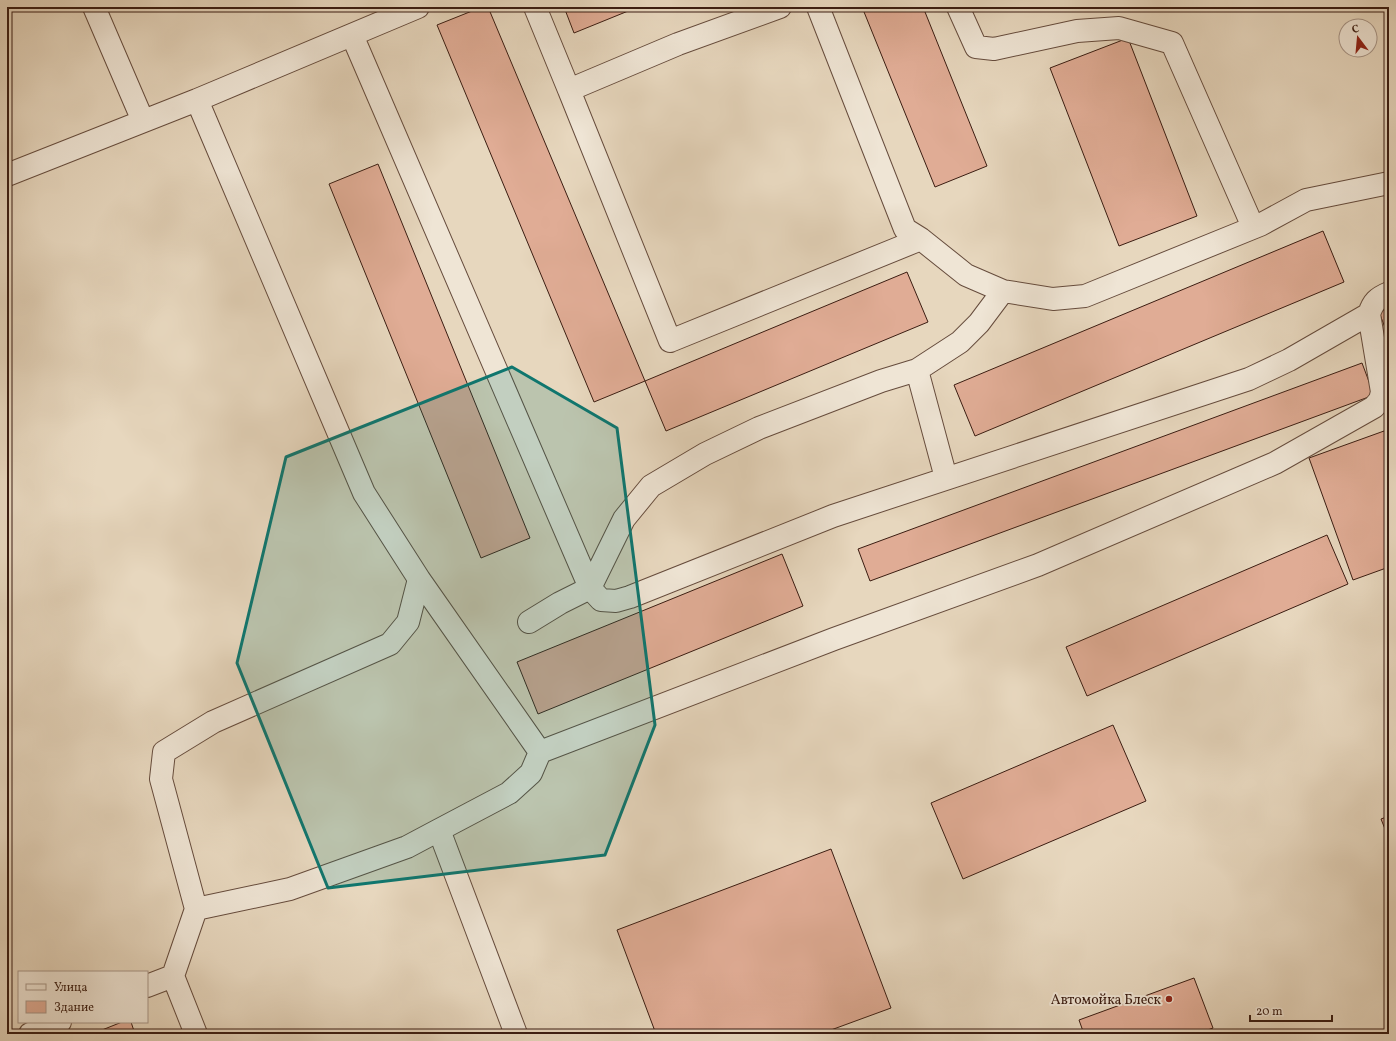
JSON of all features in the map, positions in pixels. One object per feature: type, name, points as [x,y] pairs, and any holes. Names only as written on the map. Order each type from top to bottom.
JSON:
[{"type":"street","points":[[94,7],[143,121]]},
{"type":"street","points":[[7,175],[197,100],[418,7]]},
{"type":"street","points":[[535,7],[670,341],[921,239]]},
{"type":"street","points":[[569,90],[678,44],[780,7]]},
{"type":"street","points":[[818,7],[905,229],[921,239],[966,275],[1003,292],[1053,299],[1085,296],[1252,227],[1306,200],[1389,183]]},
{"type":"street","points":[[958,7],[976,47],[994,49],[1077,31],[1119,28],[1172,43],[1252,227]]},
{"type":"street","points":[[352,35],[590,588],[601,600],[616,601],[630,597],[833,516],[1249,379],[1289,360],[1369,314]]},
{"type":"street","points":[[197,100],[364,493],[419,579],[540,752]]},
{"type":"street","points":[[529,622],[560,603],[590,588],[624,519],[651,486],[705,454],[759,428],[881,381],[917,370],[960,342],[979,323],[1003,292]]},
{"type":"street","points":[[196,909],[290,889],[407,847],[509,793],[531,773],[540,752],[834,639],[1038,565],[1275,463],[1374,407],[1380,400],[1382,392],[1369,314],[1373,304],[1381,297],[1389,293]]},
{"type":"street","points":[[917,370],[946,478]]},
{"type":"street","points":[[196,1034],[173,976],[196,909],[161,779],[164,752],[213,722],[390,644],[408,622],[419,579]]},
{"type":"street","points":[[439,830],[516,1034]]},
{"type":"street","points":[[148,986],[173,976]]},
{"type":"street","points":[[30,1034],[58,1023]]},
{"type":"highlighted area","points":[[512,367],[617,428],[655,725],[605,855],[328,888],[237,663],[286,457]]},
{"type":"building","points":[[482,7],[488,7],[645,381],[594,402],[437,25]]},
{"type":"building","points":[[564,7],[638,7],[574,33]]},
{"type":"building","points":[[862,7],[923,7],[987,166],[935,187]]},
{"type":"building","points":[[1128,38],[1197,216],[1119,246],[1050,68]]},
{"type":"building","points":[[378,164],[530,538],[481,558],[329,184]]},
{"type":"building","points":[[1323,231],[1344,282],[975,436],[954,385]]},
{"type":"building","points":[[907,272],[928,322],[666,431],[645,381]]},
{"type":"building","points":[[1389,308],[1389,338],[1379,312]]},
{"type":"building","points":[[1362,363],[1374,395],[870,581],[858,549]]},
{"type":"building","points":[[1384,431],[1389,446],[1389,567],[1353,580],[1309,458]]},
{"type":"building","points":[[1327,535],[1348,584],[1087,696],[1066,647]]},
{"type":"building","points":[[782,554],[803,606],[538,714],[517,662]]},
{"type":"building","points":[[1113,725],[1146,801],[963,879],[931,803]]},
{"type":"building","points":[[1389,816],[1389,839],[1381,819]]},
{"type":"building","points":[[831,849],[891,1008],[820,1034],[656,1034],[617,930]]},
{"type":"building","name":"Автомойка Блеск","points":[[1194,978],[1213,1028],[1197,1034],[1084,1034],[1079,1020]]},
{"type":"building","points":[[120,1023],[131,1023],[135,1034],[92,1034]]},
{"type":"place","name":"Автомойка Блеск","points":[[1169,999]]}]
